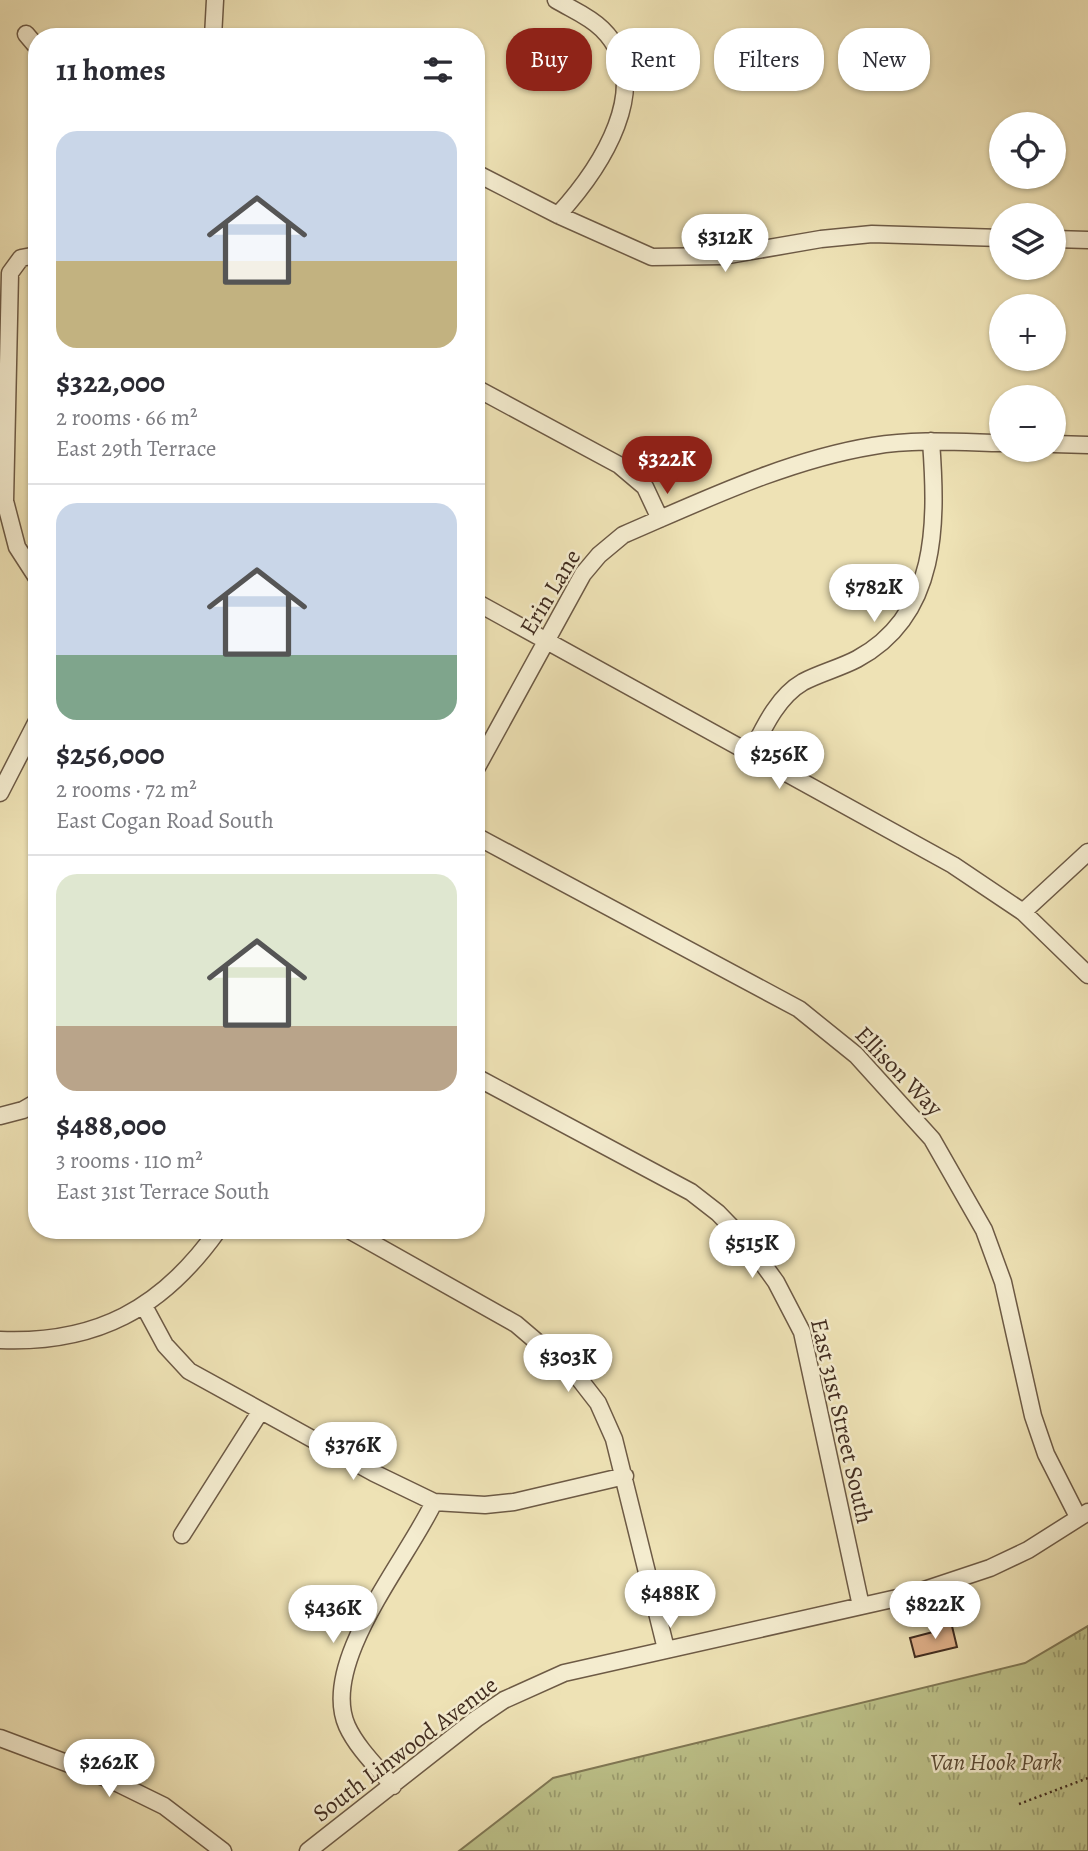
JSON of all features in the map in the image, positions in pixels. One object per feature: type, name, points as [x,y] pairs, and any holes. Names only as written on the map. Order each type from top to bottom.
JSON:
[{"type":"street","points":[[213,28],[215,0]]},
{"type":"street","points":[[556,0],[603,30],[615,46],[623,66],[625,85],[615,127],[597,166],[558,215]]},
{"type":"street","points":[[485,178],[558,215],[652,257],[723,256],[821,239],[872,234],[989,238]]},
{"type":"street","points":[[1066,239],[1088,240]]},
{"type":"street","points":[[28,258],[19,262],[10,273],[5,501],[17,547],[28,564]]},
{"type":"street","points":[[485,393],[619,465],[645,487],[660,519]]},
{"type":"street","points":[[750,755],[764,727],[788,693],[802,683],[873,649],[893,632],[912,608],[931,554],[935,493],[931,441]]},
{"type":"street","name":"Erin Lane","points":[[485,753],[583,574],[599,555],[622,535],[811,459],[874,446],[931,441],[989,443]]},
{"type":"street","points":[[1066,444],[1088,445]]},
{"type":"street","points":[[485,607],[953,865],[1023,912],[1088,975]]},
{"type":"street","points":[[0,793],[28,739]]},
{"type":"street","name":"Ellison Way","points":[[485,841],[799,1009],[856,1055],[932,1139],[984,1230],[1003,1282],[1033,1416],[1046,1454],[1083,1515]]},
{"type":"street","points":[[1023,912],[1088,852]]},
{"type":"street","name":"East 31st Street South","points":[[485,1082],[691,1192],[718,1213],[750,1246],[776,1282],[802,1332],[861,1606]]},
{"type":"street","points":[[0,1116],[28,1106]]},
{"type":"street","points":[[0,1340],[64,1338],[118,1320],[144,1306],[200,1256],[212,1239]]},
{"type":"street","points":[[365,1239],[516,1324],[544,1345],[577,1376],[598,1404],[614,1439],[625,1476],[666,1649]]},
{"type":"street","points":[[144,1306],[176,1360],[189,1371],[260,1412],[433,1502],[514,1502],[625,1476]]},
{"type":"street","points":[[183,1535],[260,1412]]},
{"type":"street","points":[[393,1786],[346,1724],[342,1683],[353,1645],[433,1502]]},
{"type":"street","name":"South Linwood Avenue","points":[[307,1851],[393,1786],[475,1718],[513,1695],[564,1673],[942,1586],[1028,1550],[1083,1515]]},
{"type":"street","points":[[0,1738],[109,1779],[164,1806],[223,1851]]},
{"type":"path","points":[[1019,1804],[1088,1778]]},
{"type":"green space","name":"Van Hook Park","points":[[1088,1626],[1088,1851],[459,1851],[553,1778],[1025,1663]]},
{"type":"building","points":[[951,1622],[957,1647],[915,1657],[910,1638],[933,1632],[932,1627]]}]
